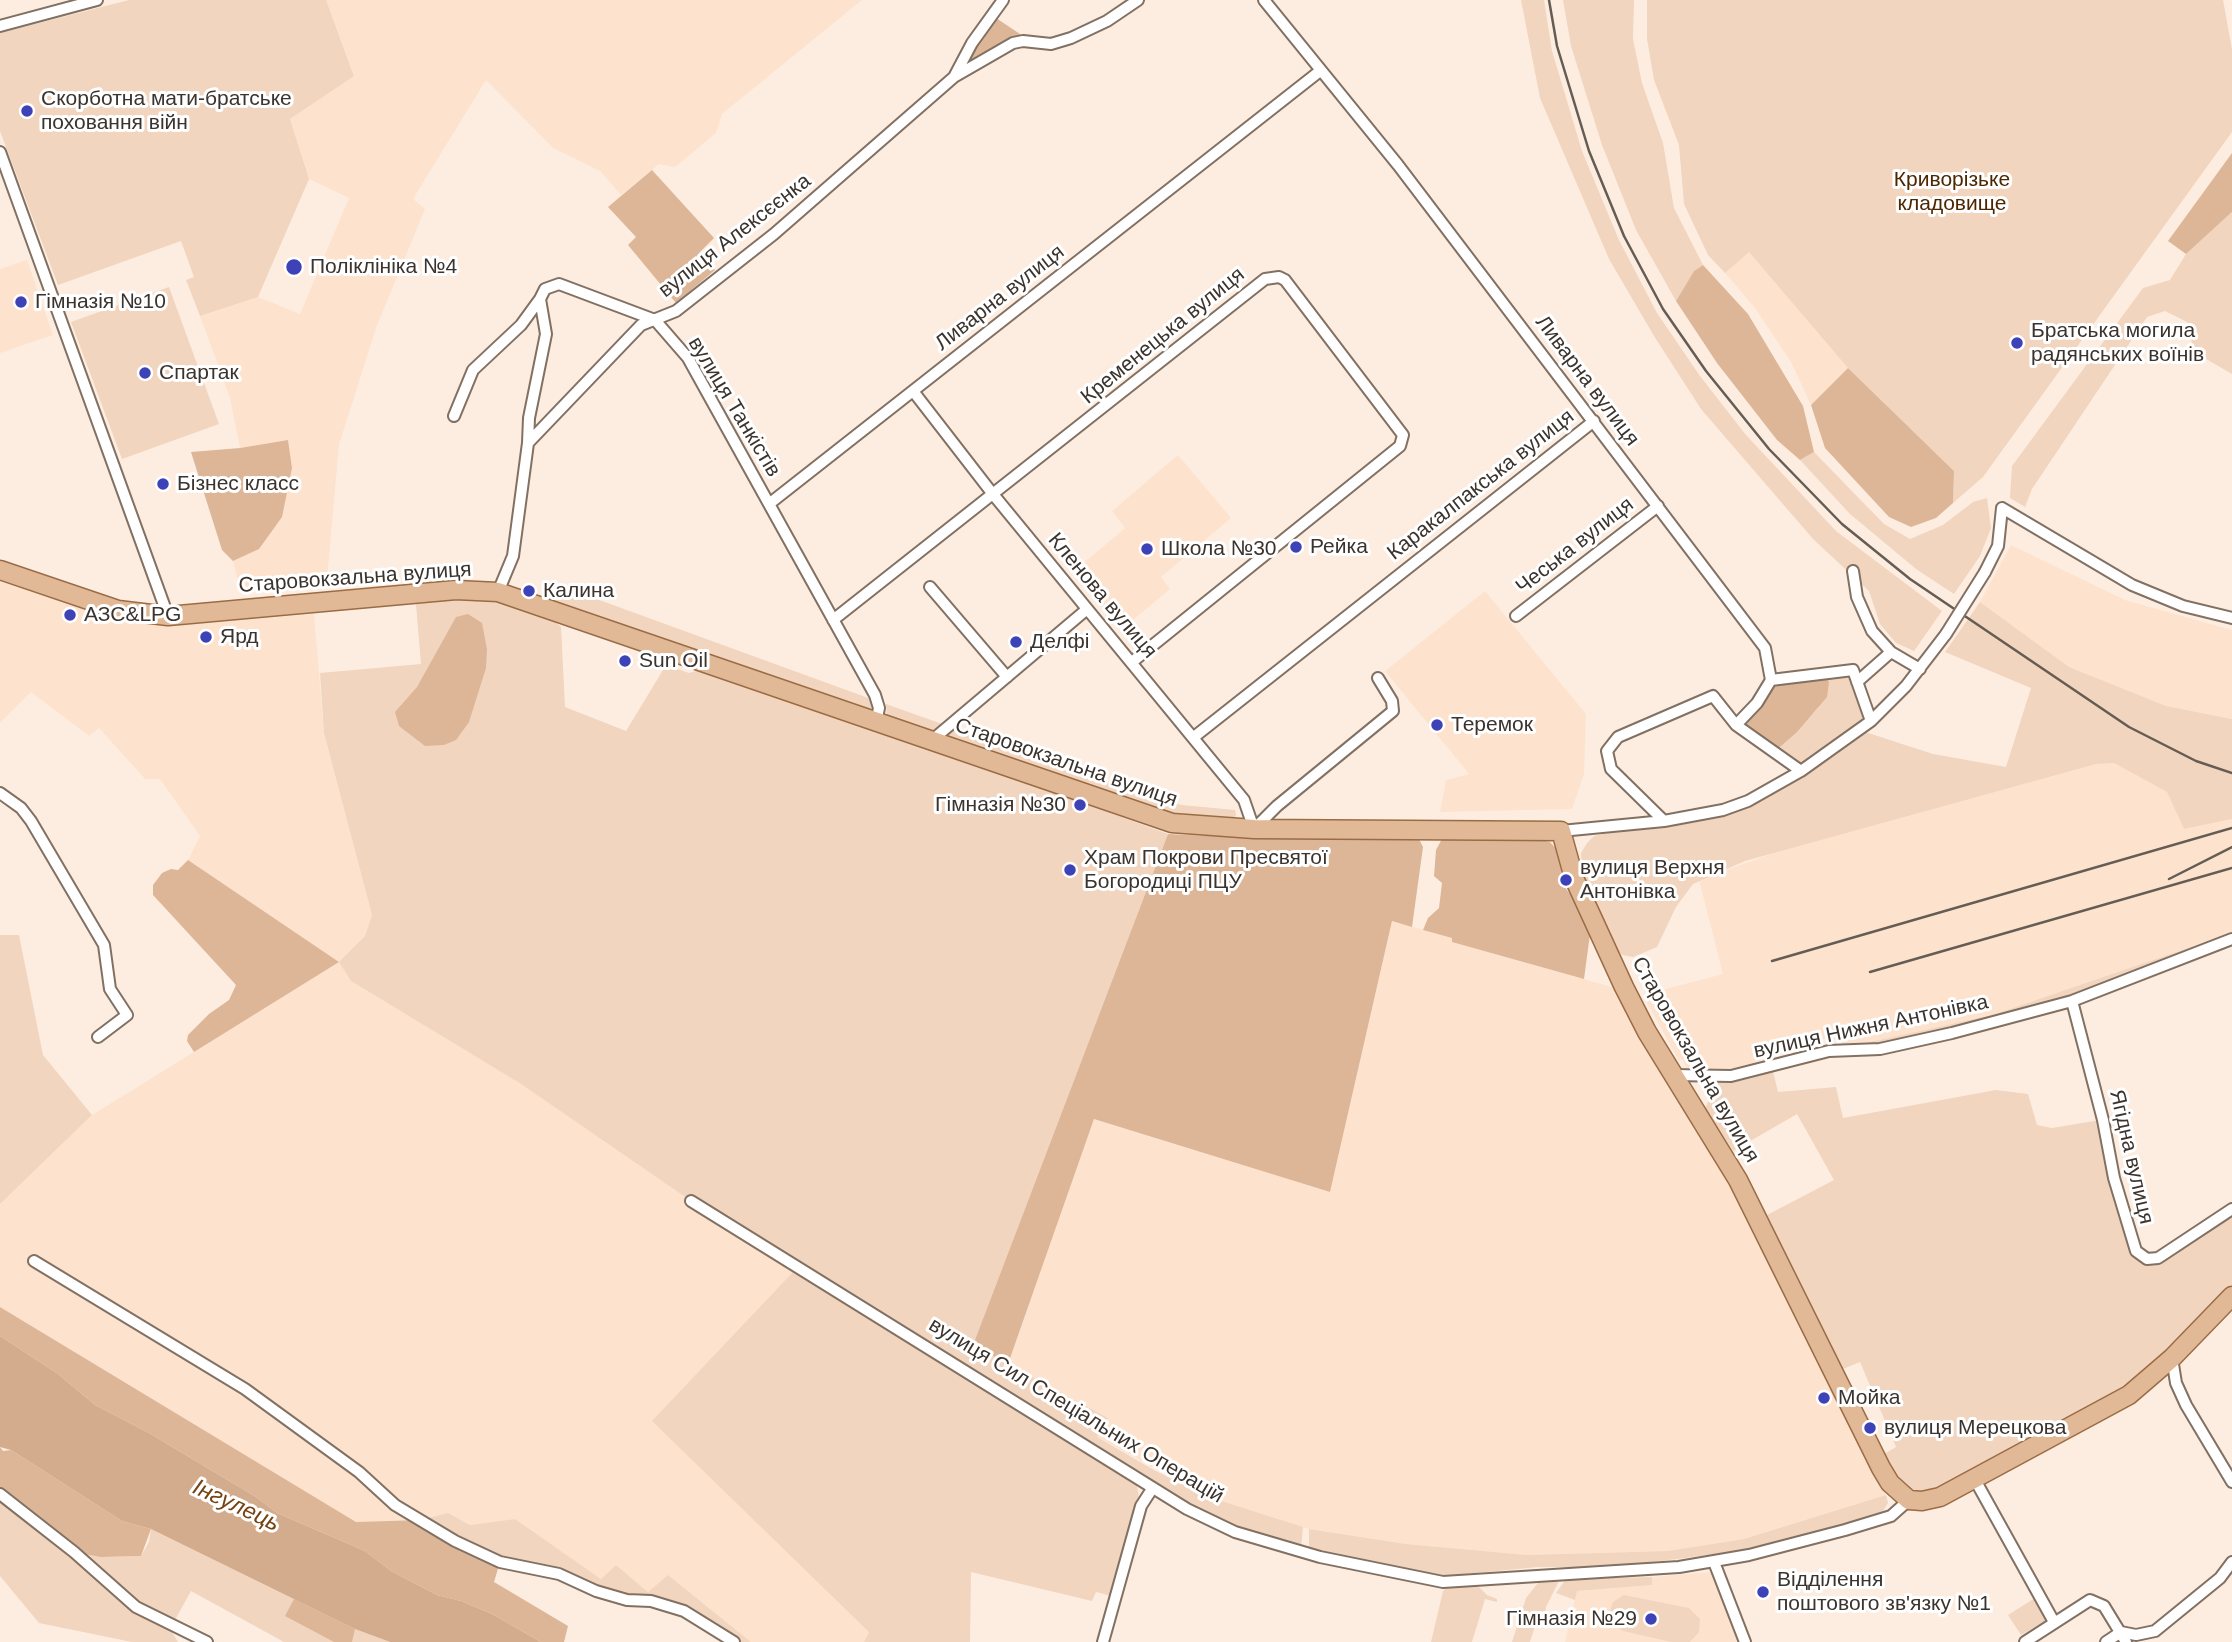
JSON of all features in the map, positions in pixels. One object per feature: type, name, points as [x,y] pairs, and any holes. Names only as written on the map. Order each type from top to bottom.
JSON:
[{"type":"main road","name":"Старовокзальна вулиця","points":[[0,570],[118,610],[168,616],[456,590],[499,592],[1172,823],[1254,829],[1561,831],[1574,878],[1624,987],[1738,1180],[1881,1468],[1890,1483],[1909,1500]]},
{"type":"main road","name":"вулиця Сил Спеціальних Операцій","points":[[1909,1500],[1922,1502],[1940,1497],[2129,1395],[2172,1358],[2232,1296]]},
{"type":"street","points":[[0,26],[97,0]]},
{"type":"street","name":"вулиця Алексєєнка","points":[[528,443],[641,325],[676,312],[774,234],[954,77],[972,43],[1003,0]]},
{"type":"street","points":[[954,77],[1013,43],[1023,41],[1051,44],[1071,38],[1107,21],[1138,0]]},
{"type":"street","name":"Ливарна вулиця","points":[[1264,0],[1398,165],[1765,648],[1771,680]]},
{"type":"street","name":"Ливарна вулиця","points":[[769,504],[1320,71]]},
{"type":"street","points":[[0,152],[168,616]]},
{"type":"street","name":"Кременецька вулиця","points":[[833,620],[992,493],[1109,405],[1178,346],[1265,279],[1272,276],[1285,280],[1403,435],[1401,446],[1132,662]]},
{"type":"street","name":"вулиця Танкістів","points":[[540,299],[545,289],[559,284],[655,320],[688,358],[875,695],[879,708],[876,723]]},
{"type":"street","points":[[454,416],[473,370],[521,325],[540,299]]},
{"type":"street","points":[[499,592],[513,556],[529,418],[547,334],[540,299]]},
{"type":"street","name":"Кленова вулиця","points":[[913,391],[1086,610],[1132,662],[1244,800],[1254,829]]},
{"type":"street","name":"Каракалпакська вулиця","points":[[1194,737],[1594,421]]},
{"type":"street","name":"Чеська вулиця","points":[[1516,616],[1658,506]]},
{"type":"street","points":[[1561,831],[1664,821],[1723,810],[1748,801],[1801,771],[1871,720],[1920,669],[1946,634],[1985,572],[1998,546],[2002,508],[2132,585],[2183,606],[2232,618]]},
{"type":"street","points":[[1853,571],[1857,597],[1872,631],[1891,652],[1920,669]]},
{"type":"street","points":[[930,587],[1007,677]]},
{"type":"street","points":[[931,741],[1086,610]]},
{"type":"street","points":[[1857,682],[1891,652]]},
{"type":"street","points":[[1736,725],[1757,703],[1771,680],[1847,669],[1853,670],[1871,720]]},
{"type":"street","points":[[1254,829],[1277,806],[1393,710],[1392,701],[1378,678]]},
{"type":"street","points":[[1664,821],[1611,769],[1607,755],[1618,737],[1713,696],[1736,725],[1801,771]]},
{"type":"street","points":[[0,793],[20,808],[31,821],[104,945],[110,989],[127,1015],[98,1037]]},
{"type":"street","name":"вулиця Нижня Антонівка","points":[[1673,1074],[1731,1076],[1829,1051],[1880,1049],[2072,1001],[2232,939]]},
{"type":"street","name":"Ягідна вулиця","points":[[2072,1001],[2103,1119],[2113,1178],[2136,1251],[2147,1259],[2158,1258],[2232,1209]]},
{"type":"street","name":"вулиця Сил Спеціальних Операцій","points":[[691,1201],[1152,1489],[1235,1532],[1320,1557],[1443,1582],[1714,1562],[1891,1516],[1909,1500]]},
{"type":"street","points":[[34,1261],[245,1389],[359,1472],[396,1505],[455,1541],[500,1562],[559,1574],[596,1591],[627,1600],[651,1601],[684,1611],[734,1642]]},
{"type":"street","points":[[2172,1358],[2175,1383],[2232,1482]]},
{"type":"street","points":[[1974,1479],[2054,1622]]},
{"type":"street","points":[[1103,1642],[1141,1506],[1152,1489]]},
{"type":"street","points":[[0,1494],[74,1552],[136,1607],[207,1642]]},
{"type":"street","points":[[1714,1562],[1745,1642]]},
{"type":"street","points":[[2106,1642],[2155,1630],[2215,1583],[2232,1562]]},
{"type":"street","points":[[2025,1642],[2090,1600],[2104,1606],[2124,1637]]},
{"type":"shaded area","points":[[326,0],[862,0],[722,114],[716,133],[675,167],[659,164],[621,195],[600,171],[553,148],[486,80],[413,199],[425,209],[376,328],[339,445],[327,579],[240,590],[233,561],[259,549],[288,440],[240,448],[230,398],[200,316],[258,297],[300,314],[349,198],[309,179],[290,119],[354,75]]},
{"type":"shaded area","points":[[996,18],[1023,36],[967,67],[962,64]]},
{"type":"shaded area","points":[[2232,153],[2232,212],[2186,254],[2168,241]]},
{"type":"shaded area","points":[[652,170],[714,238],[699,253],[715,270],[676,303],[628,245],[636,237],[608,207]]},
{"type":"shaded area","points":[[1749,251],[1848,368],[1811,405],[1791,362],[1755,308],[1725,273]]},
{"type":"shaded area","name":"Гімназія №10","points":[[27,260],[53,335],[0,353],[0,269]]},
{"type":"shaded area","points":[[1703,265],[1748,314],[1803,406],[1814,452],[1800,460],[1777,440],[1717,363],[1676,301],[1694,271]]},
{"type":"shaded area","points":[[1848,368],[1954,471],[1953,503],[1936,518],[1911,527],[1889,517],[1825,448],[1811,405]]},
{"type":"shaded area","points":[[288,440],[292,468],[282,517],[259,549],[233,561],[222,550],[191,452]]},
{"type":"shaded area","name":"Школа №30","points":[[1178,455],[1231,518],[1161,577],[1170,589],[1122,629],[1074,571],[1125,528],[1112,511]]},
{"type":"shaded area","points":[[2011,545],[2125,600],[2232,630],[2232,719],[2166,706],[2069,667],[1980,602]]},
{"type":"shaded area","points":[[0,578],[100,614],[136,623],[167,626],[314,614],[324,733],[372,915],[365,936],[340,963],[351,981],[521,1084],[691,1201],[796,1268],[869,1632],[864,1642],[751,1642],[668,1575],[648,1592],[616,1565],[601,1579],[515,1519],[470,1525],[448,1513],[420,1520],[356,1522],[0,1307],[0,1204],[92,1115],[339,962],[188,860],[200,836],[160,779],[145,779],[99,728],[89,736],[31,692],[0,723]]},
{"type":"shaded area","points":[[1485,591],[1586,714],[1584,774],[1572,809],[1440,812],[1446,780],[1469,774],[1385,671]]},
{"type":"shaded area","points":[[468,614],[482,623],[487,649],[486,668],[469,722],[456,740],[444,745],[425,746],[399,726],[395,712],[417,687],[456,617]]},
{"type":"shaded area","points":[[1822,673],[1829,682],[1827,697],[1797,732],[1774,752],[1736,725],[1771,680]]},
{"type":"shaded area","points":[[2114,763],[2167,792],[2184,829],[2232,819],[2232,933],[1992,1015],[1848,1047],[1830,1037],[1732,1070],[1687,1068],[1682,1059],[1679,1061],[1643,995],[1723,974],[1699,880],[1793,846],[2096,764]]},
{"type":"shaded area","points":[[1168,834],[1252,838],[1419,839],[1423,847],[1412,927],[1392,921],[1330,1192],[1094,1119],[1008,1364],[973,1345]]},
{"type":"shaded area","points":[[1443,837],[1534,838],[1550,842],[1558,851],[1564,886],[1576,902],[1590,934],[1584,979],[1452,942],[1452,938],[1423,930],[1428,918],[1439,908],[1442,883],[1434,876],[1436,850]]},
{"type":"shaded area","points":[[188,860],[339,962],[194,1052],[187,1041],[188,1035],[209,1014],[229,1000],[236,985],[153,895],[153,885],[162,873],[171,869],[178,870]]},
{"type":"shaded area","points":[[1392,921],[1453,938],[1452,942],[1619,989],[1730,1174],[1886,1495],[1744,1539],[1668,1551],[1527,1555],[1406,1544],[1309,1529],[1206,1496],[1097,1437],[1108,1419],[1008,1364],[1094,1119],[1330,1192]]},
{"type":"shaded area","points":[[0,1307],[356,1522],[420,1520],[500,1562],[494,1582],[568,1626],[564,1642],[541,1642],[492,1614],[461,1601],[437,1595],[391,1571],[365,1551],[277,1513],[256,1497],[149,1433],[95,1405],[58,1374],[0,1336]]},
{"type":"shaded area","points":[[0,1447],[3,1451],[11,1450],[122,1521],[151,1529],[141,1556],[101,1557],[74,1552],[0,1494]]},
{"type":"shaded area","name":"Гімназія №29","points":[[1712,1572],[1741,1642],[1565,1642],[1577,1591],[1652,1585],[1652,1577]]},
{"type":"shaded area","points":[[294,1599],[355,1629],[352,1642],[334,1642],[285,1616]]},
{"type":"green space","points":[[129,0],[326,0],[354,76],[290,119],[309,179],[258,297],[200,316],[186,280],[194,277],[181,241],[58,285],[0,131],[0,33]]},
{"type":"green space","points":[[1521,0],[1544,0],[1552,51],[1582,151],[1619,240],[1657,313],[1700,376],[1746,435],[1836,531],[1942,611],[1914,651],[1896,643],[1880,624],[1869,591],[1813,539],[1701,409],[1654,336],[1609,259],[1540,98]]},
{"type":"green space","points":[[1563,0],[1634,0],[1633,39],[1642,83],[1663,143],[1674,208],[1703,265],[1694,271],[1676,301],[1636,230],[1602,145],[1571,46]]},
{"type":"green space","name":"Криворізьке кладовище","points":[[1647,0],[2223,0],[2232,49],[2232,132],[1983,477],[1953,503],[1954,471],[1848,368],[1749,252],[1725,273],[1708,255],[1684,204],[1679,145],[1654,80],[1647,39]]},
{"type":"green space","points":[[2232,212],[2232,374],[2194,352],[2187,322],[2165,311],[2147,317],[2032,489],[2025,507],[2010,498],[2012,466],[2143,288],[2170,280],[2186,254]]},
{"type":"green space","name":"Спартак","points":[[169,287],[219,424],[122,459],[71,322]]},
{"type":"green space","points":[[1814,452],[1884,524],[1910,539],[1943,525],[1973,502],[1987,498],[1991,528],[1980,556],[1954,594],[1916,569],[1850,514],[1800,460]]},
{"type":"green space","points":[[550,582],[871,699],[872,709],[869,713],[545,601]]},
{"type":"green space","points":[[459,598],[488,599],[550,618],[561,627],[565,707],[626,731],[663,670],[672,667],[689,673],[700,670],[962,759],[1168,834],[973,1345],[1108,1418],[1097,1437],[1154,1470],[1206,1496],[1303,1527],[1301,1548],[1237,1529],[1188,1506],[691,1201],[521,1084],[351,981],[339,962],[365,936],[372,915],[324,733],[320,673],[421,664],[416,604]]},
{"type":"green space","points":[[1980,602],[2069,667],[2166,706],[2232,719],[2232,819],[2184,829],[2167,792],[2114,763],[2096,764],[1745,861],[1693,884],[1676,907],[1657,947],[1633,957],[1622,955],[1610,942],[1583,878],[1581,853],[1587,843],[1594,836],[1723,810],[1800,771],[1774,752],[1818,708],[1822,673],[1847,669],[1871,721],[1859,730],[1933,754],[2006,767],[2031,688],[1945,652]]},
{"type":"green space","points":[[886,704],[942,724],[933,732],[887,717]]},
{"type":"green space","points":[[953,728],[1147,796],[1182,805],[1235,810],[1236,815],[1234,820],[1182,820],[945,737]]},
{"type":"green space","points":[[2232,933],[2232,937],[2071,997],[1880,1046],[1848,1047],[1992,1015]]},
{"type":"green space","points":[[0,935],[19,935],[43,1055],[92,1115],[0,1204]]},
{"type":"green space","points":[[1773,1071],[1778,1092],[1836,1087],[1843,1118],[1996,1090],[2028,1094],[2037,1125],[2052,1128],[2100,1120],[2110,1178],[2145,1261],[2232,1213],[2232,1286],[2167,1355],[2126,1390],[1931,1492],[1910,1490],[1898,1479],[1884,1454],[1896,1447],[1860,1362],[1843,1369],[1767,1215],[1834,1180],[1797,1114],[1733,1151],[1705,1108],[1718,1082]]},
{"type":"green space","points":[[794,1271],[1127,1476],[1137,1486],[1139,1498],[1111,1596],[1096,1592],[1092,1601],[971,1572],[970,1642],[864,1642],[869,1632],[652,1421]]},
{"type":"green space","points":[[0,1494],[101,1557],[141,1556],[149,1542],[151,1529],[355,1629],[390,1642],[284,1642],[191,1591],[170,1629],[178,1642],[132,1642],[39,1623],[0,1576]]},
{"type":"green space","points":[[1886,1495],[1888,1503],[1883,1511],[1811,1534],[1748,1550],[1613,1567],[1538,1567],[1444,1576],[1309,1549],[1309,1529],[1406,1544],[1527,1555],[1668,1551],[1744,1539]]},
{"type":"green space","points":[[448,1513],[470,1525],[515,1519],[601,1579],[616,1565],[648,1592],[668,1575],[751,1642],[734,1642],[684,1611],[627,1600],[577,1580],[517,1567],[420,1520]]},
{"type":"green space","points":[[1652,1577],[1652,1585],[1577,1591],[1575,1600],[1556,1593],[1566,1579]]},
{"type":"green space","points":[[1541,1579],[1560,1579],[1546,1607],[1543,1627],[1535,1626],[1530,1642],[1512,1642],[1526,1598]]},
{"type":"green space","points":[[1475,1583],[1487,1595],[1497,1599],[1497,1602],[1485,1599],[1472,1642],[1431,1642],[1443,1591],[1451,1584]]},
{"type":"green space","points":[[1624,1595],[1689,1608],[1700,1619],[1699,1632],[1690,1642],[1671,1642],[1623,1631],[1613,1624],[1609,1613],[1613,1602]]},
{"type":"green space","points":[[2035,1598],[2048,1619],[2021,1635],[2008,1615]]},
{"type":"water","name":"Інгулець","points":[[0,1336],[58,1374],[95,1405],[149,1433],[256,1497],[277,1513],[365,1551],[391,1571],[437,1595],[461,1601],[492,1614],[541,1642],[390,1642],[355,1629],[151,1529],[122,1521],[11,1450],[0,1447]]},
{"type":"railway","points":[[1549,0],[1557,46],[1589,151],[1624,236],[1663,309],[1706,371],[1769,449],[1842,524],[1910,579],[2129,727],[2196,761],[2232,773]]},
{"type":"railway","points":[[1772,961],[2232,828]]},
{"type":"railway","points":[[2169,879],[2232,847]]},
{"type":"railway","points":[[1870,972],[2232,868]]},
{"type":"place","name":"Скорботна мати-братське поховання війн","points":[[27,111]]},
{"type":"place","name":"Поліклініка №4","points":[[294,267]]},
{"type":"place","name":"Гімназія №10","points":[[21,302]]},
{"type":"place","name":"Братська могила радянських воїнів","points":[[2017,343]]},
{"type":"place","name":"Спартак","points":[[145,373]]},
{"type":"place","name":"Бізнес класс","points":[[163,484]]},
{"type":"place","name":"Рейка","points":[[1296,547]]},
{"type":"place","name":"Школа №30","points":[[1147,549]]},
{"type":"place","name":"Калина","points":[[529,591]]},
{"type":"place","name":"АЗС&LPG","points":[[70,615]]},
{"type":"place","name":"Ярд","points":[[206,637]]},
{"type":"place","name":"Делфі","points":[[1016,642]]},
{"type":"place","name":"Sun Oil","points":[[625,661]]},
{"type":"place","name":"Теремок","points":[[1437,725]]},
{"type":"place","name":"Гімназія №30","points":[[1080,805]]},
{"type":"place","name":"Храм Покрови Пресвятої Богородиці ПЦУ","points":[[1070,870]]},
{"type":"place","name":"вулиця Верхня Антонівка","points":[[1566,880]]},
{"type":"place","name":"Мойка","points":[[1824,1398]]},
{"type":"place","name":"вулиця Мерецкова","points":[[1870,1428]]},
{"type":"place","name":"Відділення поштового зв'язку №1","points":[[1763,1592]]},
{"type":"place","name":"Гімназія №29","points":[[1651,1619]]}]
